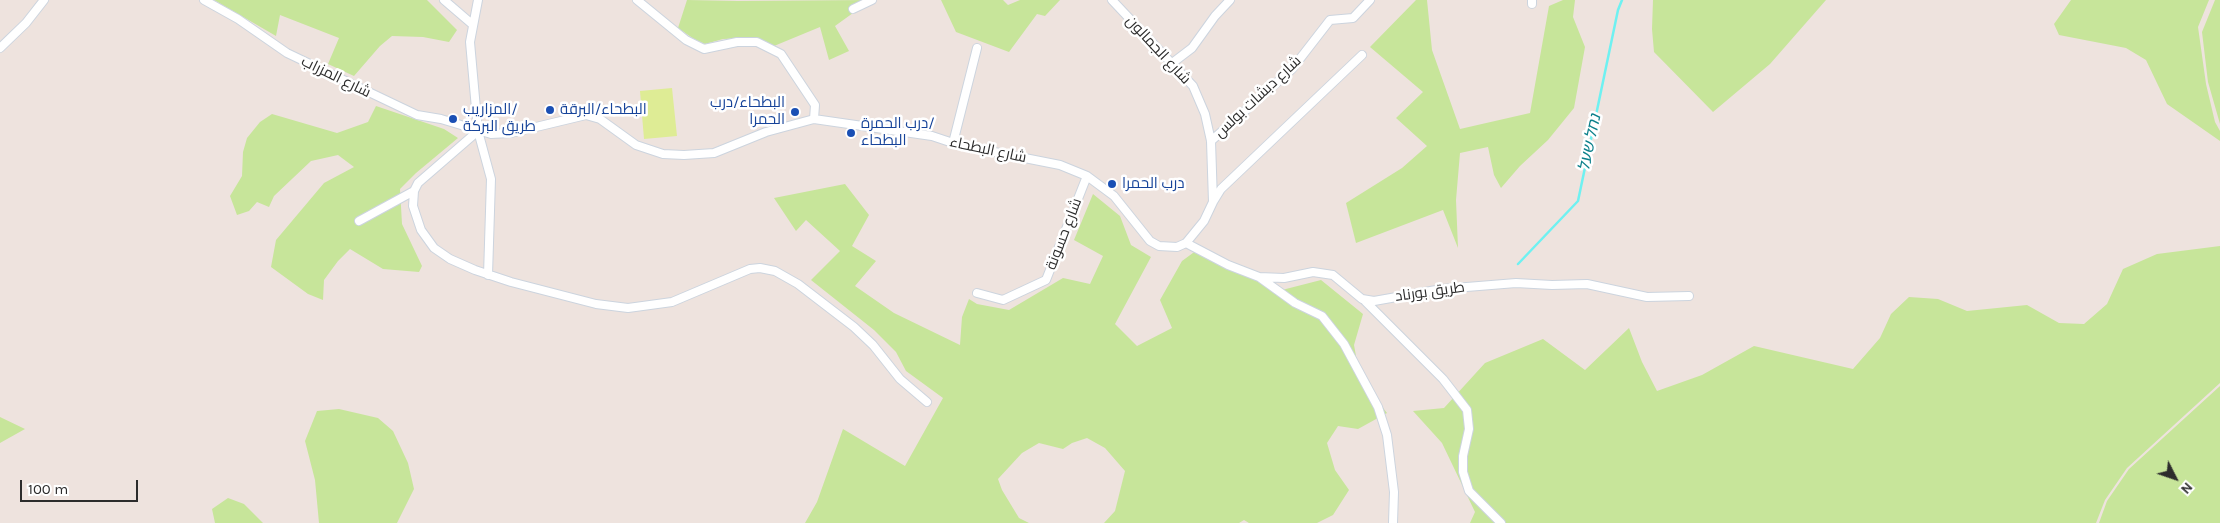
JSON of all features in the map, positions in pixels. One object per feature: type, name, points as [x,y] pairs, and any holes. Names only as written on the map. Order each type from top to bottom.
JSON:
[{"type":"street","points":[[0,48],[26,23],[44,0]]},
{"type":"street","name":"شارع المزراب","points":[[204,0],[238,19],[288,53],[333,76],[417,115],[441,119],[478,131]]},
{"type":"street","points":[[444,0],[472,24]]},
{"type":"street","points":[[478,0],[470,42],[478,131],[491,179],[488,274]]},
{"type":"street","points":[[637,0],[686,40],[704,49],[737,42],[758,42],[781,54],[816,105],[814,119]]},
{"type":"street","points":[[853,9],[872,0]]},
{"type":"street","name":"شارع الجمالون","points":[[1112,0],[1193,86],[1205,114],[1211,141],[1213,202],[1204,222],[1186,243]]},
{"type":"street","points":[[1171,64],[1192,48],[1215,16],[1230,0]]},
{"type":"street","name":"شارع دبشات بولس","points":[[1211,141],[1292,69],[1330,20],[1353,18],[1370,0]]},
{"type":"street","points":[[953,143],[977,48]]},
{"type":"street","points":[[1213,202],[1221,189],[1362,55]]},
{"type":"street","name":"شارع البطحاء","points":[[478,131],[490,134],[511,133],[586,115],[600,119],[636,146],[664,154],[684,155],[714,153],[766,132],[814,119],[932,136],[953,143],[1060,165],[1087,176],[1114,196],[1150,241],[1159,246],[1171,248],[1186,243]]},
{"type":"street","points":[[478,131],[418,183],[414,191],[413,206],[421,230],[427,241],[434,248],[450,258],[488,274],[596,304],[628,308],[672,302],[750,269],[760,268],[775,271],[798,284],[854,327],[873,345],[900,379],[927,402]]},
{"type":"street","name":"شارع حسونة","points":[[977,293],[1003,300],[1046,280],[1087,176]]},
{"type":"street","points":[[359,221],[414,191]]},
{"type":"street","points":[[1186,243],[1228,265],[1259,277],[1295,303],[1322,316],[1344,344],[1378,408],[1387,435],[1394,492],[1394,523]]},
{"type":"street","points":[[1259,277],[1284,278],[1313,272],[1333,275],[1362,299],[1443,379],[1467,410],[1469,429],[1463,456],[1462,472],[1469,491],[1501,523]]},
{"type":"street","name":"طريق بورناد","points":[[1362,299],[1374,301],[1442,288],[1516,283],[1587,284],[1647,297],[1689,296]]},
{"type":"green space","points":[[214,0],[427,0],[457,30],[449,42],[423,37],[392,36],[380,46],[354,76],[328,64],[339,38],[280,15],[276,36]]},
{"type":"green space","points":[[687,0],[871,0],[835,26],[849,51],[829,60],[820,27],[774,46],[765,41],[745,38],[723,39],[705,44],[678,28]]},
{"type":"green space","points":[[941,0],[1003,0],[1008,5],[1020,0],[1060,0],[1045,16],[1037,14],[1009,52],[956,32]]},
{"type":"green space","points":[[1416,0],[1427,0],[1432,50],[1460,129],[1530,113],[1549,6],[1563,0],[1575,0],[1573,17],[1585,47],[1574,108],[1548,140],[1520,166],[1501,188],[1494,175],[1488,147],[1460,153],[1456,200],[1458,248],[1443,210],[1356,243],[1346,203],[1402,168],[1427,146],[1396,118],[1423,92],[1370,47]]},
{"type":"green space","points":[[1653,0],[1826,0],[1770,64],[1713,112],[1654,52],[1652,29]]},
{"type":"green space","points":[[2071,0],[2209,0],[2198,27],[2206,84],[2215,122],[2220,131],[2220,141],[2167,104],[2146,60],[2126,48],[2059,35],[2054,24]]},
{"type":"green space","points":[[2215,0],[2220,0],[2220,124],[2208,82],[2202,32]]},
{"type":"green space","points":[[672,88],[677,136],[644,139],[640,91]]},
{"type":"green space","points":[[376,106],[444,129],[458,138],[400,189],[402,224],[422,266],[419,272],[383,269],[350,249],[324,280],[323,300],[308,294],[271,267],[276,240],[324,183],[354,167],[338,155],[311,161],[274,196],[269,207],[257,202],[249,211],[237,215],[230,196],[242,176],[243,152],[247,138],[260,122],[272,114],[337,133],[368,122]]},
{"type":"green space","points":[[845,184],[869,215],[852,246],[876,261],[855,286],[894,313],[960,345],[962,317],[969,299],[977,304],[1009,310],[1063,278],[1090,284],[1103,256],[1074,240],[1093,194],[1120,216],[1131,245],[1151,257],[1115,324],[1137,346],[1172,328],[1160,300],[1182,261],[1197,250],[1282,290],[1321,280],[1363,314],[1354,345],[1360,378],[1387,413],[1358,429],[1338,426],[1327,443],[1335,470],[1349,490],[1333,515],[1317,523],[1249,523],[1244,520],[1239,523],[1104,523],[1115,511],[1125,471],[1105,448],[1087,438],[1072,443],[1063,449],[1039,443],[1022,453],[998,479],[1002,490],[1019,518],[1029,523],[805,523],[817,502],[843,429],[905,466],[943,398],[906,371],[896,352],[874,330],[811,280],[840,251],[806,220],[796,231],[774,198]]},
{"type":"green space","points":[[2220,246],[2220,383],[2127,468],[2105,500],[2096,523],[1470,523],[1475,512],[1442,443],[1413,411],[1444,408],[1485,363],[1543,339],[1585,370],[1629,328],[1642,362],[1657,391],[1702,375],[1754,346],[1853,369],[1880,338],[1891,314],[1909,297],[1938,299],[1967,311],[2027,305],[2059,323],[2084,324],[2107,304],[2123,269],[2157,254]]},
{"type":"green space","points":[[2220,386],[2220,523],[2099,523],[2107,501],[2129,469]]},
{"type":"green space","points":[[339,409],[378,418],[393,431],[408,463],[414,489],[397,523],[319,523],[315,480],[305,441],[317,411]]},
{"type":"green space","points":[[0,417],[25,429],[0,443]]},
{"type":"green space","points":[[228,498],[244,504],[263,523],[215,523],[212,509]]},
{"type":"waterway","name":"נחל שעל","points":[[1518,264],[1578,201],[1618,10],[1622,0]]},
{"type":"place","name":"البطحاء/البرقة","points":[[550,110]]},
{"type":"place","name":"البطحاء/درب الحمرا","points":[[795,112]]},
{"type":"place","name":"المزاريب/ طريق البركة","points":[[453,119]]},
{"type":"place","name":"درب الحمرة/ البطحاء","points":[[851,133]]},
{"type":"place","name":"درب الحمرا","points":[[1112,184]]}]
